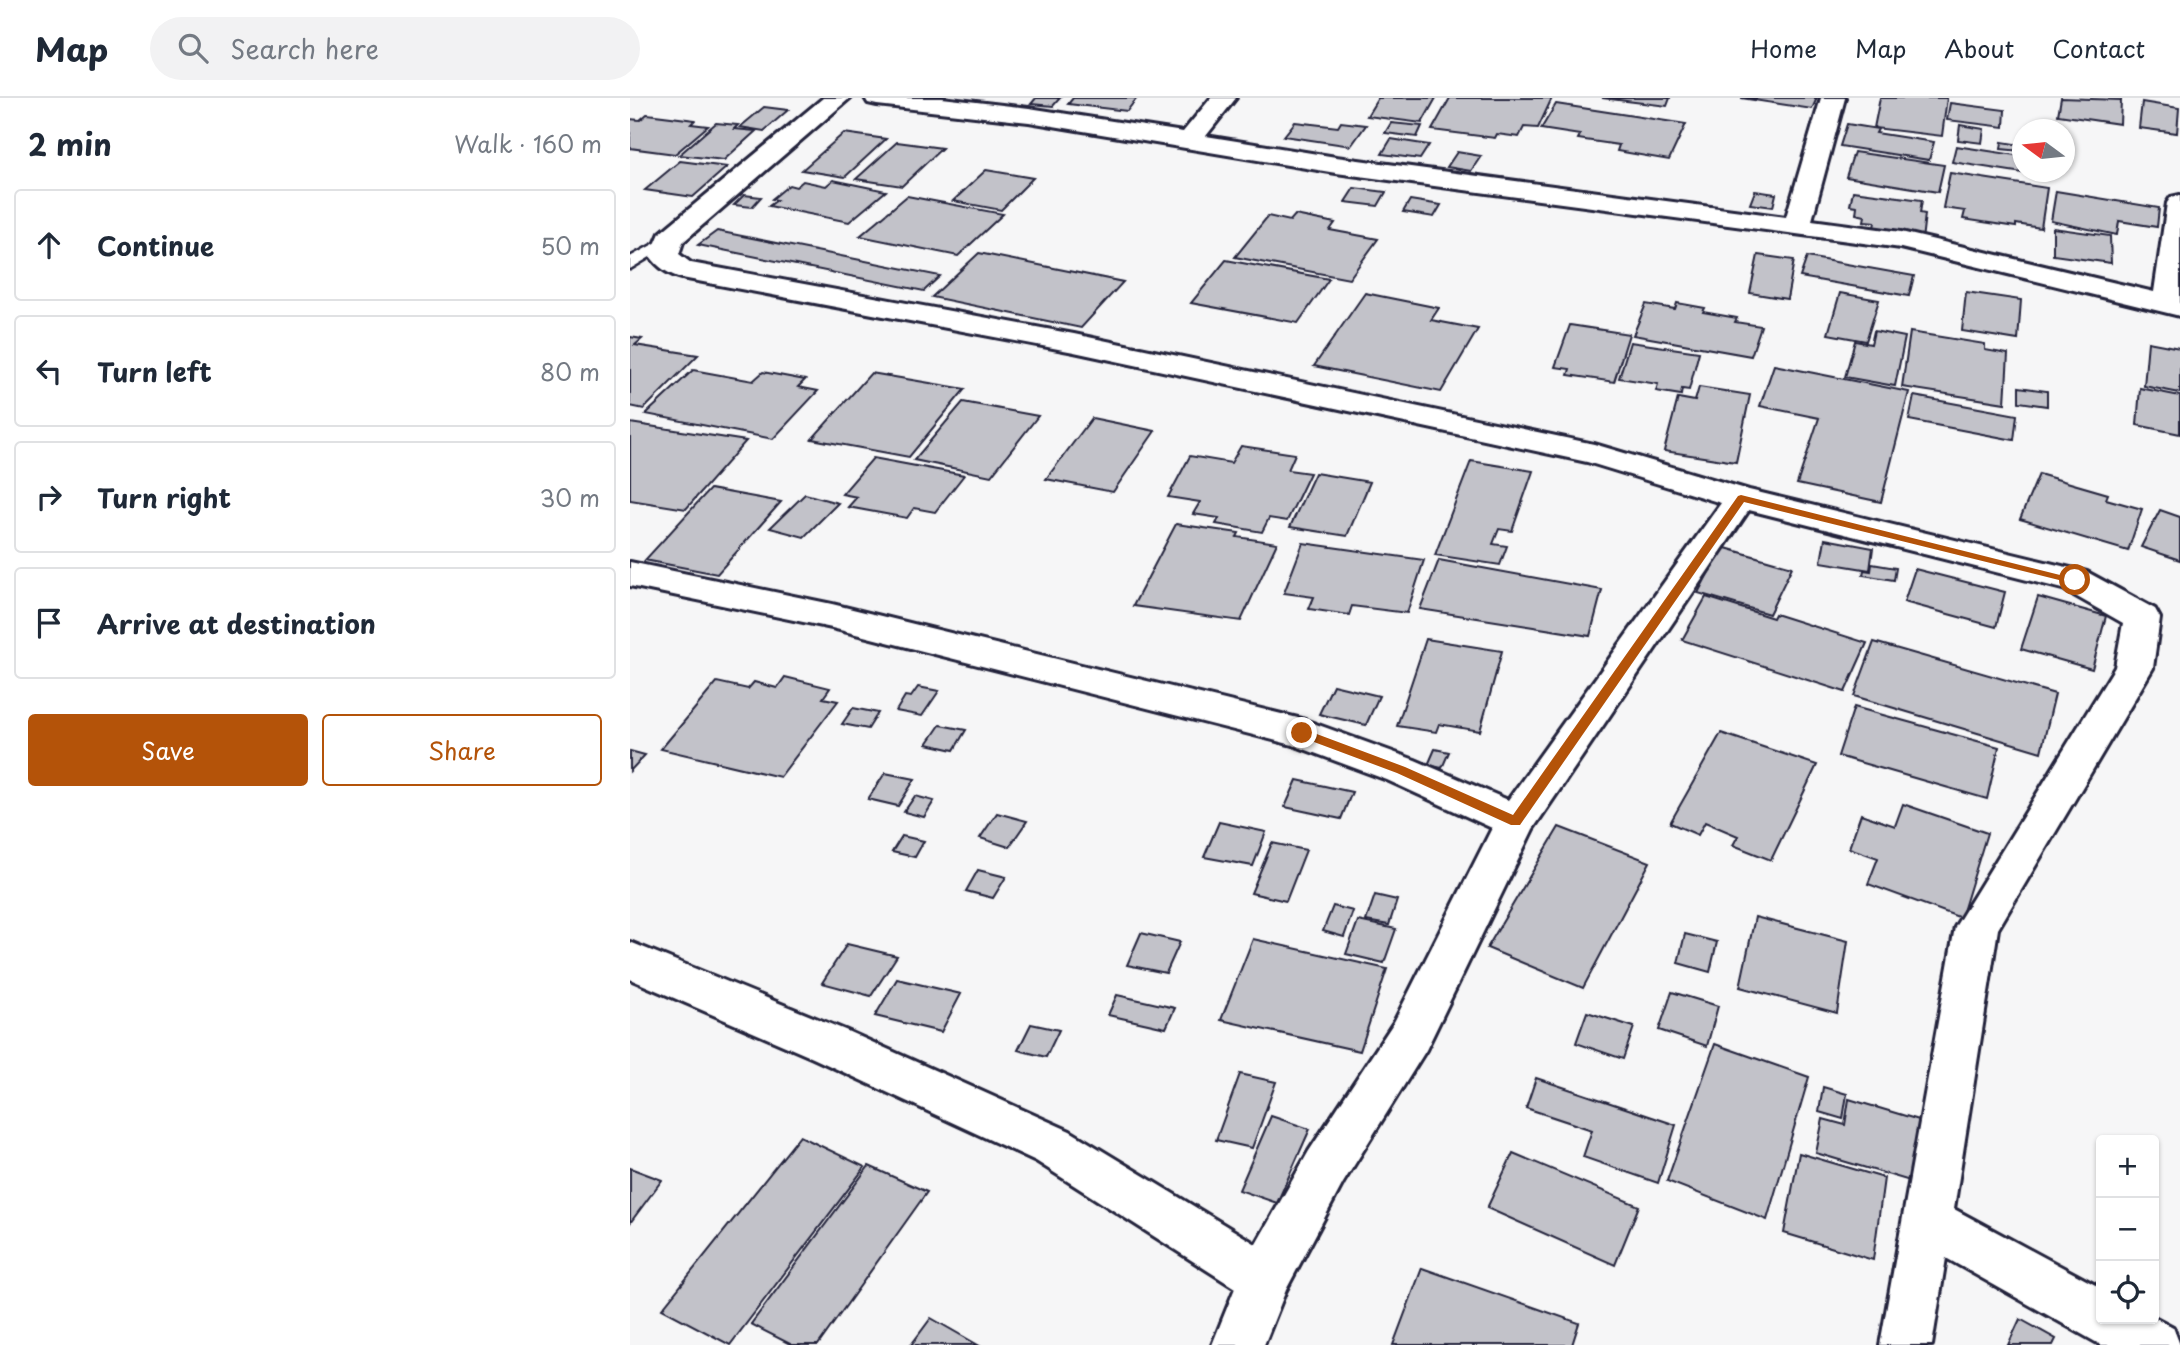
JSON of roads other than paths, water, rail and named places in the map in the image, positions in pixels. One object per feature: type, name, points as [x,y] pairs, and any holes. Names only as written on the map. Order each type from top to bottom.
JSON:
[{"type":"street","points":[[838,98],[670,239],[664,257],[682,270],[1074,343],[1594,454],[1741,498],[2075,580],[2142,618],[2134,668],[1976,927],[1906,1345]]},
{"type":"street","points":[[877,98],[1029,115],[1336,165],[1901,240],[2174,306],[2180,202]]},
{"type":"street","points":[[1188,142],[1224,98]]},
{"type":"street","points":[[1796,227],[1833,98]]},
{"type":"street","points":[[1238,1345],[1265,1278],[1326,1167],[1410,1036],[1516,821],[1741,498]]},
{"type":"street","points":[[630,575],[832,616],[1302,733],[1401,770],[1516,821]]},
{"type":"street","points":[[630,960],[830,1044],[1054,1146],[1265,1278]]},
{"type":"street","points":[[1927,1221],[2096,1314]]},
{"type":"street","points":[[2114,1324],[2154,1345]]},
{"type":"lane","points":[[630,264],[670,239]]}]
